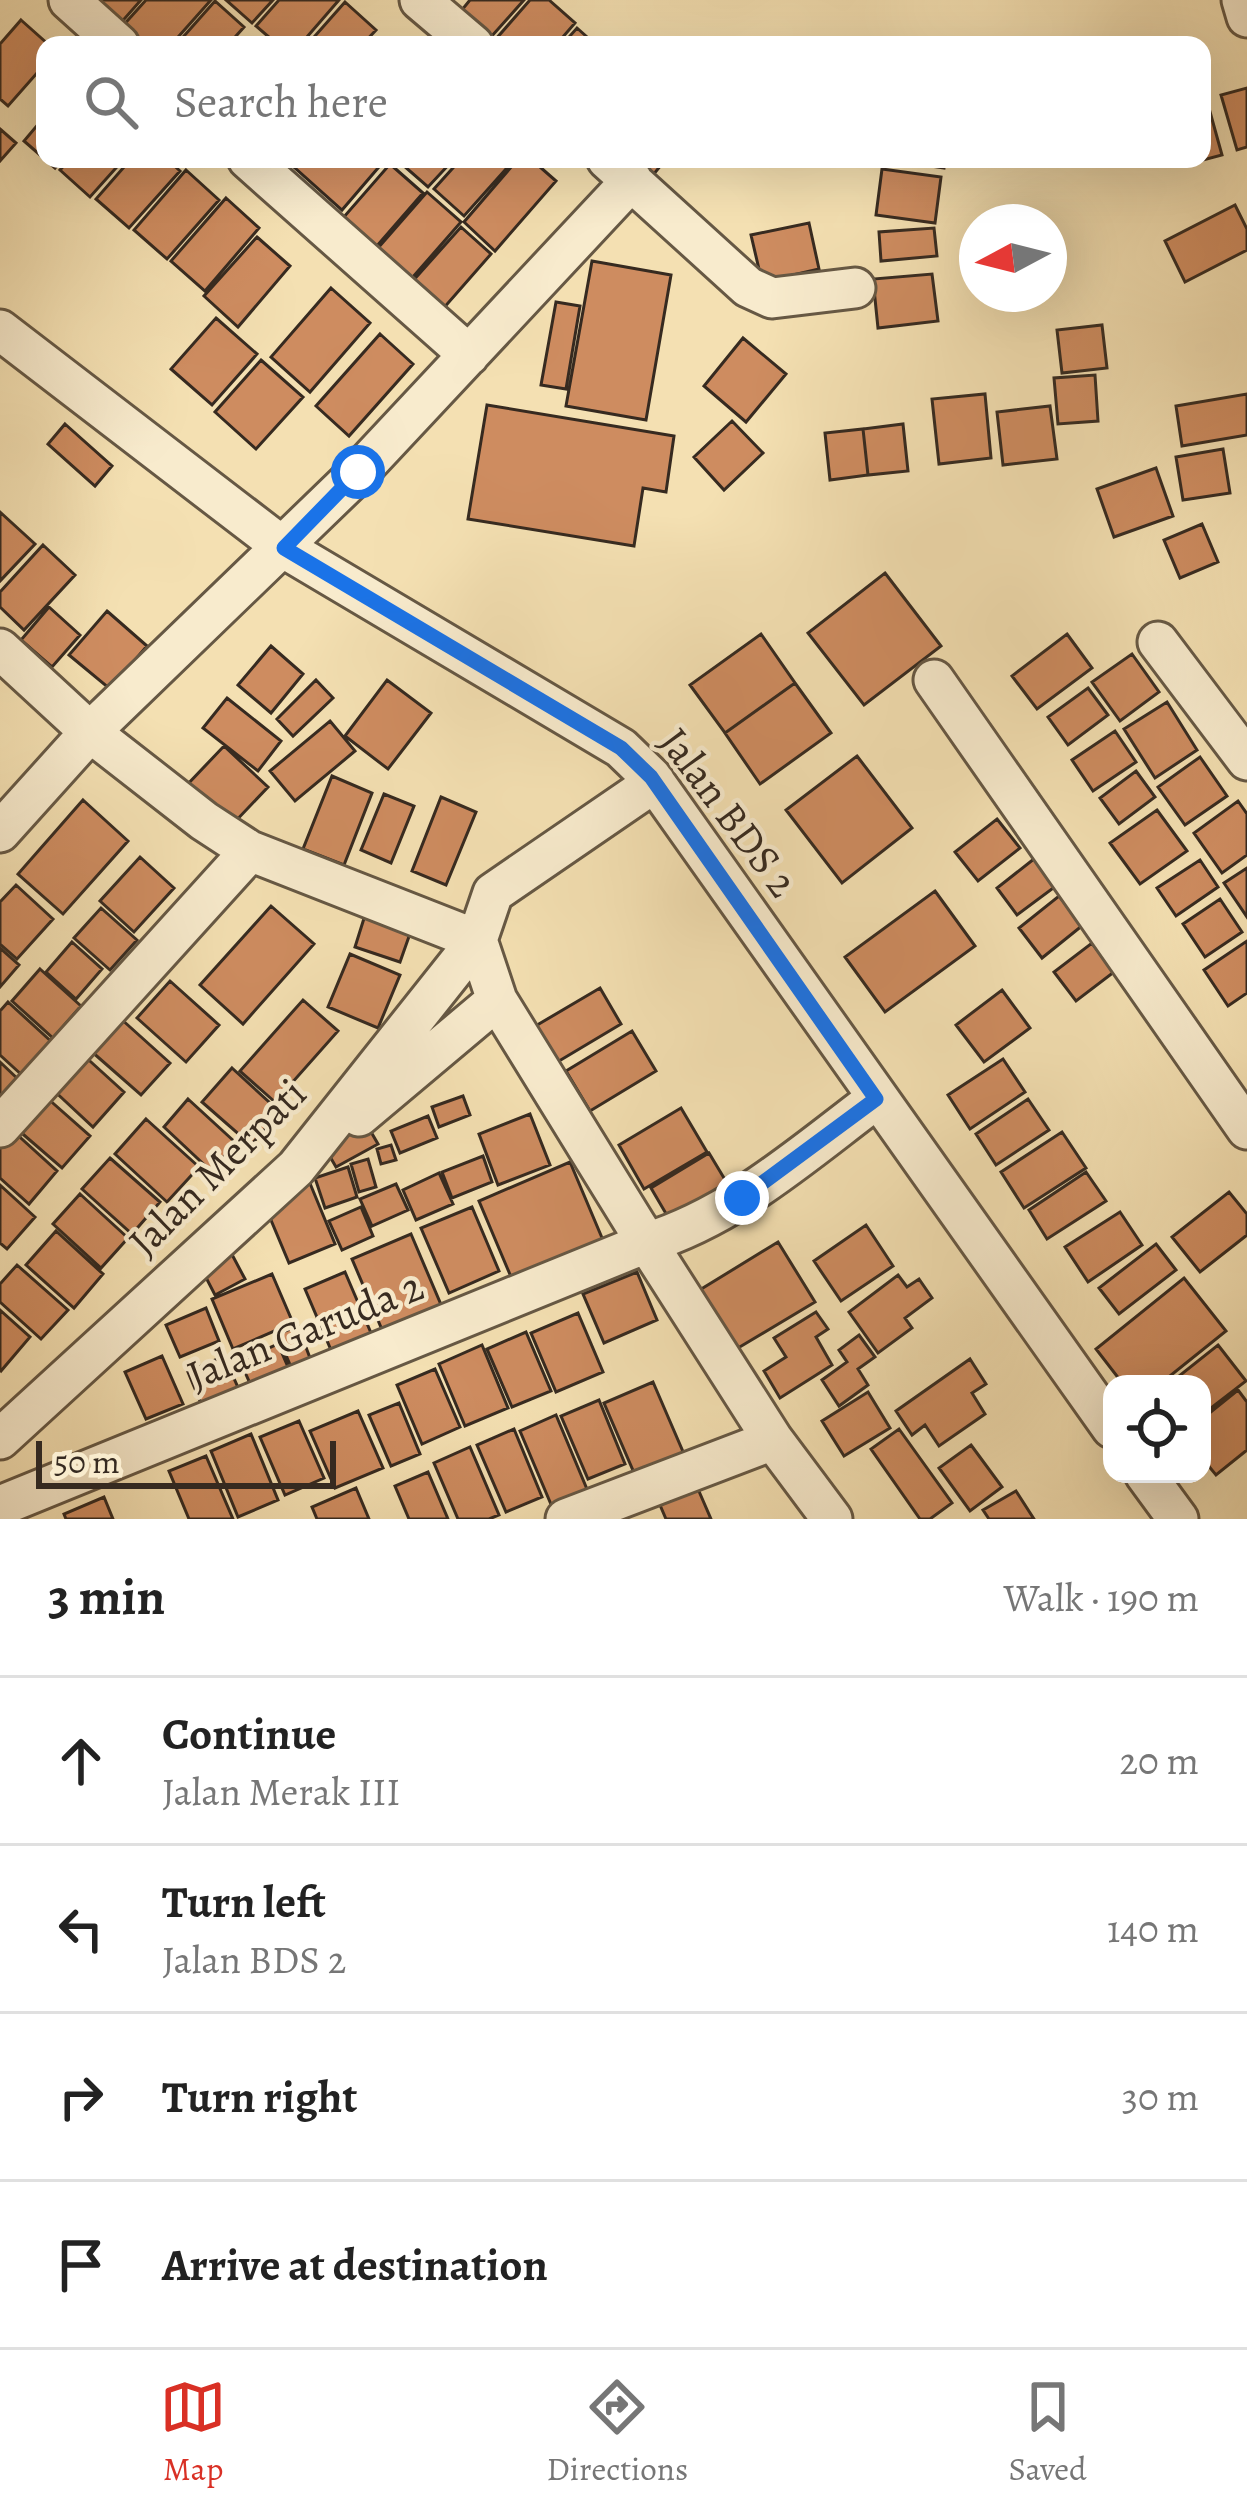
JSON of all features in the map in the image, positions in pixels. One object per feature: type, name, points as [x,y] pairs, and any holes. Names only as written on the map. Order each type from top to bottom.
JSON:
[{"type":"street","points":[[68,0],[109,36]]},
{"type":"street","points":[[420,0],[462,36]]},
{"type":"street","points":[[1242,0],[1247,17]]},
{"type":"street","points":[[258,168],[469,355]]},
{"type":"street","points":[[0,832],[90,732],[284,548],[469,355],[620,170],[748,287],[772,298],[855,288]]},
{"type":"street","name":"Jalan BDS 2","points":[[0,330],[284,548],[621,748],[655,782],[1103,1415]]},
{"type":"street","points":[[1158,642],[1247,760]]},
{"type":"street","points":[[0,649],[90,732],[203,821],[250,851],[477,940],[497,1000],[773,1440],[832,1519]]},
{"type":"street","points":[[934,680],[1247,1129]]},
{"type":"street","name":"Jalan Merpati","points":[[0,1438],[296,1168],[477,940],[493,893],[655,782]]},
{"type":"street","points":[[0,1127],[250,851]]},
{"type":"street","points":[[296,1168],[497,1000]]},
{"type":"street","name":"Jalan Garuda 2","points":[[0,1506],[682,1232],[742,1198],[876,1099]]},
{"type":"street","points":[[566,1519],[773,1440]]},
{"type":"building","points":[[84,0],[141,0],[111,34]]},
{"type":"building","points":[[146,0],[211,0],[179,36],[128,36],[120,29]]},
{"type":"building","points":[[226,0],[273,0],[252,23]]},
{"type":"building","points":[[279,0],[339,0],[308,36],[268,36],[256,26]]},
{"type":"building","points":[[470,0],[524,0],[492,36],[461,11]]},
{"type":"building","points":[[530,0],[549,0],[575,23],[564,36],[498,36]]},
{"type":"building","points":[[215,1],[244,27],[236,36],[184,36]]},
{"type":"building","points":[[345,2],[376,30],[370,36],[315,36]]},
{"type":"building","points":[[21,20],[39,36],[36,74],[8,106],[0,99],[0,44]]},
{"type":"building","points":[[1247,88],[1247,147],[1237,150],[1221,95]]},
{"type":"building","points":[[1211,115],[1222,155],[1211,158]]},
{"type":"building","points":[[36,127],[36,151],[24,141]]},
{"type":"building","points":[[0,129],[16,143],[0,161]]},
{"type":"building","points":[[62,168],[116,168],[90,197]]},
{"type":"building","points":[[123,168],[180,171],[129,228],[96,199]]},
{"type":"building","points":[[295,168],[378,168],[342,210]]},
{"type":"building","points":[[387,168],[395,168],[423,193],[369,255],[336,226]]},
{"type":"building","points":[[406,168],[446,168],[428,187]]},
{"type":"building","points":[[453,168],[507,168],[464,216],[434,189]]},
{"type":"building","points":[[510,168],[541,168],[556,181],[495,251],[464,222]]},
{"type":"building","points":[[634,168],[659,168],[649,180]]},
{"type":"building","points":[[882,169],[941,177],[935,223],[876,215]]},
{"type":"building","points":[[186,170],[219,200],[167,259],[134,230]]},
{"type":"building","points":[[427,192],[461,222],[405,286],[371,256]]},
{"type":"building","points":[[226,198],[259,228],[205,291],[171,261]]},
{"type":"building","points":[[1235,205],[1247,229],[1247,250],[1185,282],[1165,241]]},
{"type":"building","points":[[809,223],[819,269],[762,282],[751,235]]},
{"type":"building","points":[[461,227],[491,254],[442,310],[411,283]]},
{"type":"building","points":[[934,228],[937,256],[881,261],[879,232]]},
{"type":"building","points":[[257,237],[290,266],[238,327],[204,296]]},
{"type":"building","points":[[592,261],[671,275],[646,420],[566,406]]},
{"type":"building","points":[[932,274],[938,321],[878,328],[873,279]]},
{"type":"building","points":[[331,288],[370,323],[310,392],[271,357]]},
{"type":"building","points":[[556,302],[580,306],[566,389],[541,385]]},
{"type":"building","points":[[216,318],[257,354],[212,405],[171,369]]},
{"type":"building","points":[[1102,325],[1107,368],[1062,373],[1057,330]]},
{"type":"building","points":[[380,334],[413,364],[349,436],[316,406]]},
{"type":"building","points":[[743,338],[786,374],[746,422],[704,386]]},
{"type":"building","points":[[261,360],[303,397],[256,449],[215,412]]},
{"type":"building","points":[[1095,375],[1098,421],[1058,424],[1054,378]]},
{"type":"building","points":[[985,394],[991,458],[939,464],[932,399]]},
{"type":"building","points":[[1247,394],[1247,435],[1182,446],[1176,406]]},
{"type":"building","points":[[487,405],[674,436],[666,492],[643,488],[634,546],[468,519]]},
{"type":"building","points":[[1050,406],[1057,459],[1003,465],[997,412]]},
{"type":"building","points":[[732,421],[763,453],[724,490],[694,457]]},
{"type":"building","points":[[65,424],[112,466],[95,486],[48,444]]},
{"type":"building","points":[[903,424],[908,471],[868,475],[863,429]]},
{"type":"building","points":[[863,429],[868,475],[830,480],[825,433]]},
{"type":"building","points":[[1223,449],[1230,493],[1183,500],[1176,457]]},
{"type":"building","points":[[1156,468],[1173,516],[1114,537],[1097,489]]},
{"type":"building","points":[[0,512],[35,544],[0,581]]},
{"type":"building","points":[[1202,524],[1218,562],[1180,578],[1164,540]]},
{"type":"building","points":[[43,545],[75,575],[24,630],[0,607],[0,592]]},
{"type":"building","points":[[885,573],[941,646],[864,705],[808,633]]},
{"type":"building","points":[[49,607],[80,635],[52,667],[21,640]]},
{"type":"building","points":[[107,611],[147,646],[110,689],[69,655]]},
{"type":"building","points":[[761,634],[795,683],[725,733],[690,685]]},
{"type":"building","points":[[1067,634],[1092,668],[1037,709],[1012,676]]},
{"type":"building","points":[[271,646],[303,674],[271,713],[238,685]]},
{"type":"building","points":[[1132,654],[1159,692],[1120,721],[1092,682]]},
{"type":"building","points":[[316,680],[333,698],[293,736],[277,719]]},
{"type":"building","points":[[387,680],[431,713],[388,769],[345,736]]},
{"type":"building","points":[[795,683],[831,733],[760,784],[725,733]]},
{"type":"building","points":[[1088,688],[1108,715],[1068,745],[1048,717]]},
{"type":"building","points":[[227,698],[281,741],[258,771],[203,728]]},
{"type":"building","points":[[1167,702],[1197,750],[1155,778],[1124,729]]},
{"type":"building","points":[[330,721],[355,751],[295,801],[270,771]]},
{"type":"building","points":[[1115,731],[1136,762],[1093,791],[1072,760]]},
{"type":"building","points":[[224,746],[268,787],[230,827],[186,786]]},
{"type":"building","points":[[857,756],[912,828],[842,883],[786,810]]},
{"type":"building","points":[[1200,757],[1227,796],[1185,825],[1158,787]]},
{"type":"building","points":[[1136,771],[1155,797],[1119,824],[1100,798]]},
{"type":"building","points":[[332,776],[372,793],[344,865],[303,849]]},
{"type":"building","points":[[384,794],[414,806],[391,863],[361,850]]},
{"type":"building","points":[[441,797],[476,812],[446,885],[412,871]]},
{"type":"building","points":[[83,800],[128,841],[63,914],[18,874]]},
{"type":"building","points":[[1238,801],[1247,814],[1247,855],[1222,873],[1194,833]]},
{"type":"building","points":[[1157,810],[1187,851],[1140,884],[1110,843]]},
{"type":"building","points":[[997,819],[1020,848],[978,881],[955,852]]},
{"type":"building","points":[[1039,855],[1060,883],[1017,915],[997,888]]},
{"type":"building","points":[[140,857],[174,888],[134,932],[100,901]]},
{"type":"building","points":[[1200,860],[1218,887],[1176,916],[1157,888]]},
{"type":"building","points":[[1247,868],[1247,917],[1224,883]]},
{"type":"building","points":[[16,885],[53,919],[17,959],[0,944],[0,902]]},
{"type":"building","points":[[935,891],[975,946],[885,1012],[845,957]]},
{"type":"building","points":[[1059,896],[1083,925],[1042,958],[1019,928]]},
{"type":"building","points":[[1220,899],[1242,932],[1205,957],[1183,924]]},
{"type":"building","points":[[271,906],[314,944],[243,1024],[200,985]]},
{"type":"building","points":[[101,908],[137,940],[110,970],[74,938]]},
{"type":"building","points":[[366,912],[412,928],[400,962],[355,947]]},
{"type":"building","points":[[1247,941],[1247,993],[1228,1006],[1204,970]]},
{"type":"building","points":[[72,942],[102,969],[76,999],[46,972]]},
{"type":"building","points":[[1092,943],[1114,972],[1076,1001],[1054,972]]},
{"type":"building","points":[[0,948],[19,965],[0,987]]},
{"type":"building","points":[[350,954],[400,975],[378,1028],[328,1007]]},
{"type":"building","points":[[40,969],[81,1006],[53,1038],[12,1001]]},
{"type":"building","points":[[170,981],[219,1025],[186,1062],[137,1018]]},
{"type":"building","points":[[600,988],[621,1024],[549,1067],[527,1031]]},
{"type":"building","points":[[1002,990],[1030,1028],[984,1062],[956,1025]]},
{"type":"building","points":[[303,1000],[338,1031],[275,1102],[240,1071]]},
{"type":"building","points":[[8,1002],[54,1044],[24,1077],[0,1055],[0,1011]]},
{"type":"building","points":[[120,1018],[170,1063],[141,1095],[91,1051]]},
{"type":"building","points":[[632,1031],[656,1071],[590,1111],[566,1071]]},
{"type":"building","points":[[80,1052],[124,1092],[93,1127],[50,1087]]},
{"type":"building","points":[[1003,1059],[1025,1092],[970,1129],[948,1095]]},
{"type":"building","points":[[0,1062],[19,1080],[0,1102]]},
{"type":"building","points":[[232,1068],[280,1112],[251,1145],[202,1102]]},
{"type":"building","points":[[463,1096],[470,1115],[439,1127],[432,1107]]},
{"type":"building","points":[[46,1097],[90,1136],[62,1168],[17,1129]]},
{"type":"building","points":[[188,1099],[236,1143],[211,1171],[164,1127]]},
{"type":"building","points":[[1028,1099],[1049,1130],[996,1165],[976,1134]]},
{"type":"building","points":[[681,1108],[707,1152],[644,1189],[619,1145]]},
{"type":"building","points":[[530,1114],[550,1165],[498,1185],[479,1134]]},
{"type":"building","points":[[428,1116],[437,1138],[400,1153],[391,1131]]},
{"type":"building","points":[[146,1119],[199,1167],[167,1202],[115,1154]]},
{"type":"building","points":[[367,1125],[378,1144],[336,1167],[325,1148]]},
{"type":"building","points":[[12,1130],[57,1171],[29,1204],[0,1178],[0,1143]]},
{"type":"building","points":[[1062,1132],[1086,1168],[1024,1208],[1001,1172]]},
{"type":"building","points":[[391,1145],[396,1160],[381,1164],[377,1149]]},
{"type":"building","points":[[709,1153],[733,1193],[675,1229],[651,1188]]},
{"type":"building","points":[[483,1156],[492,1182],[452,1198],[442,1172]]},
{"type":"building","points":[[110,1158],[160,1202],[132,1234],[82,1189]]},
{"type":"building","points":[[368,1159],[376,1187],[359,1192],[351,1164]]},
{"type":"building","points":[[570,1162],[605,1245],[514,1284],[479,1201]]},
{"type":"building","points":[[348,1167],[357,1197],[325,1208],[315,1178]]},
{"type":"building","points":[[1086,1172],[1106,1201],[1047,1239],[1029,1210]]},
{"type":"building","points":[[439,1173],[453,1204],[416,1220],[403,1190]]},
{"type":"building","points":[[309,1181],[335,1244],[289,1263],[263,1201]]},
{"type":"building","points":[[396,1184],[408,1210],[372,1226],[360,1199]]},
{"type":"building","points":[[0,1185],[35,1217],[7,1249],[0,1243]]},
{"type":"building","points":[[1229,1192],[1247,1214],[1247,1235],[1200,1272],[1172,1237]]},
{"type":"building","points":[[80,1194],[128,1238],[101,1268],[53,1224]]},
{"type":"building","points":[[361,1207],[373,1236],[342,1250],[329,1221]]},
{"type":"building","points":[[472,1207],[499,1271],[449,1293],[421,1228]]},
{"type":"building","points":[[1120,1212],[1142,1245],[1088,1282],[1065,1247]]},
{"type":"building","points":[[866,1225],[893,1266],[841,1301],[814,1261]]},
{"type":"building","points":[[56,1231],[103,1274],[74,1308],[26,1265]]},
{"type":"building","points":[[411,1234],[442,1307],[383,1332],[352,1259]]},
{"type":"building","points":[[778,1242],[815,1302],[733,1351],[698,1291]]},
{"type":"building","points":[[1156,1244],[1176,1270],[1119,1314],[1099,1288]]},
{"type":"building","points":[[228,1247],[245,1279],[215,1295],[198,1262]]},
{"type":"building","points":[[17,1265],[68,1310],[41,1339],[0,1302],[0,1284]]},
{"type":"building","points":[[345,1272],[371,1333],[331,1350],[305,1289]]},
{"type":"building","points":[[637,1272],[657,1320],[604,1343],[583,1294]]},
{"type":"building","points":[[272,1274],[293,1323],[233,1349],[212,1299]]},
{"type":"building","points":[[898,1275],[907,1287],[919,1279],[932,1298],[905,1318],[912,1328],[878,1353],[849,1312]]},
{"type":"building","points":[[1184,1278],[1226,1331],[1171,1375],[1116,1375],[1096,1349]]},
{"type":"building","points":[[206,1308],[219,1341],[180,1357],[166,1325]]},
{"type":"building","points":[[0,1310],[30,1337],[1,1371],[0,1370]]},
{"type":"building","points":[[816,1312],[828,1329],[816,1337],[832,1365],[780,1398],[764,1371],[786,1357],[774,1338]]},
{"type":"building","points":[[578,1313],[603,1372],[556,1392],[531,1333]]},
{"type":"building","points":[[298,1326],[310,1358],[291,1367],[277,1334]]},
{"type":"building","points":[[526,1332],[551,1391],[512,1407],[487,1349]]},
{"type":"building","points":[[859,1335],[875,1357],[858,1369],[868,1385],[839,1406],[822,1380],[847,1362],[839,1350]]},
{"type":"building","points":[[278,1344],[291,1374],[253,1390],[240,1361]]},
{"type":"building","points":[[482,1345],[508,1408],[465,1426],[439,1364]]},
{"type":"building","points":[[1218,1345],[1246,1381],[1211,1408],[1211,1375],[1180,1375]]},
{"type":"building","points":[[162,1356],[183,1404],[146,1419],[125,1372]]},
{"type":"building","points":[[224,1356],[240,1392],[203,1408],[188,1372]]},
{"type":"building","points":[[970,1359],[986,1384],[972,1393],[985,1414],[939,1446],[925,1425],[912,1435],[896,1411]]},
{"type":"building","points":[[435,1369],[460,1427],[422,1444],[397,1385]]},
{"type":"building","points":[[653,1382],[684,1454],[635,1475],[604,1403]]},
{"type":"building","points":[[1238,1390],[1247,1402],[1247,1450],[1216,1475],[1211,1469],[1211,1412]]},
{"type":"building","points":[[868,1392],[890,1428],[844,1456],[822,1421]]},
{"type":"building","points":[[599,1400],[625,1464],[588,1479],[561,1416]]},
{"type":"building","points":[[399,1403],[420,1454],[391,1466],[369,1415]]},
{"type":"building","points":[[358,1411],[383,1468],[335,1488],[310,1431]]},
{"type":"building","points":[[556,1415],[589,1494],[553,1509],[520,1431]]},
{"type":"building","points":[[299,1421],[324,1478],[285,1495],[260,1437]]},
{"type":"building","points":[[514,1429],[542,1497],[506,1512],[477,1445]]},
{"type":"building","points":[[899,1429],[952,1503],[930,1519],[920,1519],[871,1449]]},
{"type":"building","points":[[251,1434],[278,1500],[238,1517],[211,1451]]},
{"type":"building","points":[[971,1445],[1002,1487],[970,1511],[939,1468]]},
{"type":"building","points":[[470,1447],[499,1515],[489,1519],[458,1519],[434,1463]]},
{"type":"building","points":[[206,1456],[233,1519],[189,1519],[169,1471]]},
{"type":"building","points":[[428,1472],[448,1519],[409,1519],[395,1486]]},
{"type":"building","points":[[356,1488],[369,1519],[317,1519],[312,1507]]},
{"type":"building","points":[[698,1489],[711,1519],[666,1519],[660,1505]]},
{"type":"building","points":[[1016,1491],[1034,1519],[989,1519],[983,1510]]},
{"type":"building","points":[[104,1497],[113,1519],[66,1519],[64,1514]]},
{"type":"route","points":[[358,472],[284,548],[621,748],[651,777],[876,1099],[742,1198]]}]
